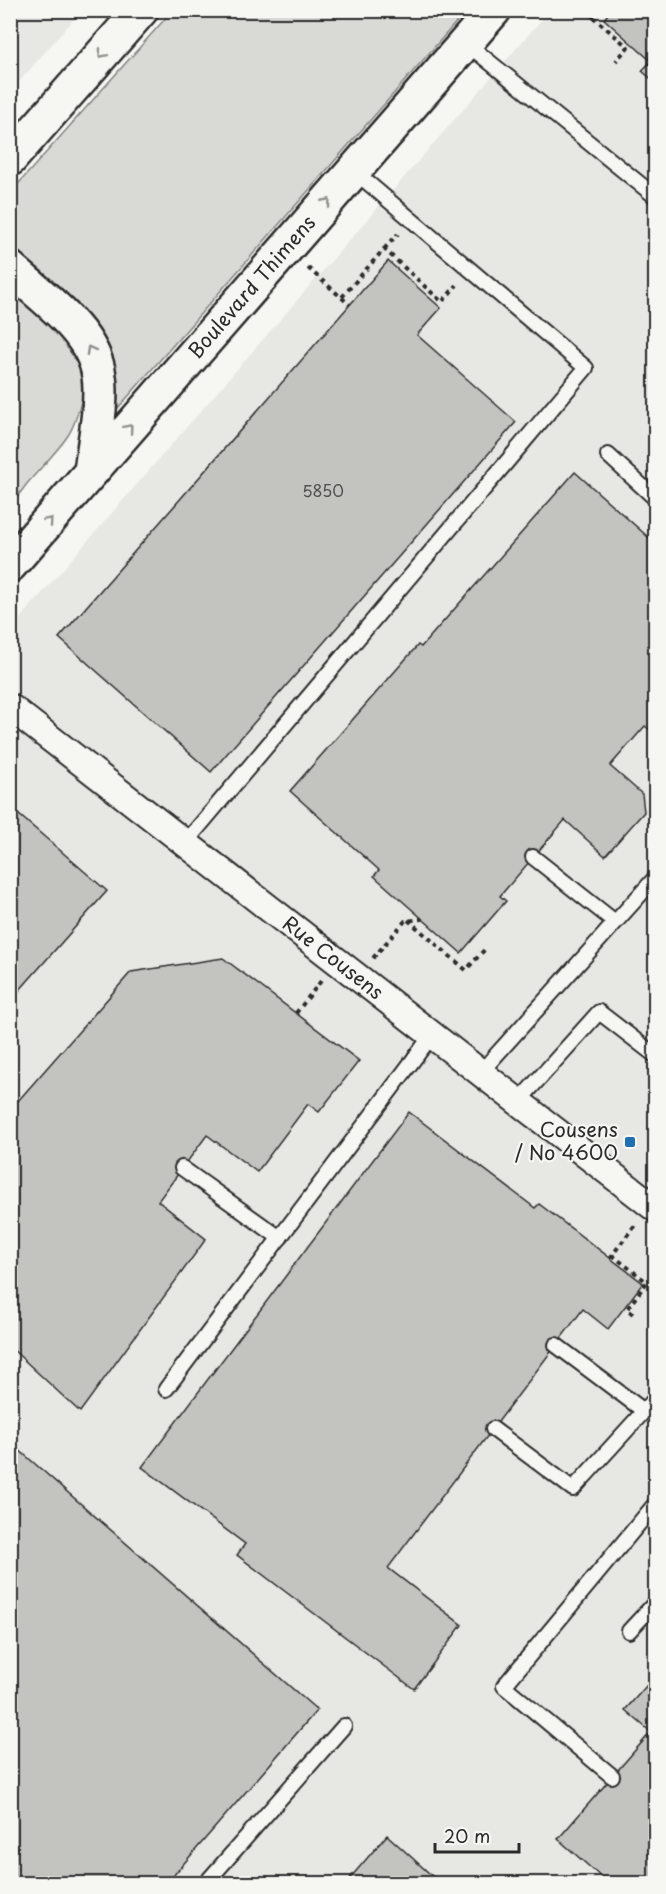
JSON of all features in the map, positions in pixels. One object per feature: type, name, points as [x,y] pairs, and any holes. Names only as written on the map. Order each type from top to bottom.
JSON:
[{"type":"street","points":[[10,159],[141,10]]},
{"type":"street","name":"Boulevard Thimens","points":[[10,565],[494,10]]},
{"type":"street","points":[[10,268],[65,318],[92,350],[100,378],[91,472]]},
{"type":"street","name":"Rue Cousens","points":[[10,707],[518,1102],[646,1216]]},
{"type":"lane","points":[[466,43],[656,197]]},
{"type":"lane","points":[[185,843],[586,368],[354,171]]},
{"type":"lane","points":[[608,455],[656,499]]},
{"type":"lane","points":[[533,857],[615,922]]},
{"type":"lane","points":[[480,1073],[656,877]]},
{"type":"lane","points":[[518,1102],[598,1012],[656,1056]]},
{"type":"lane","points":[[166,1389],[432,1035]]},
{"type":"lane","points":[[182,1168],[280,1238]]},
{"type":"lane","points":[[556,1345],[644,1412]]},
{"type":"lane","points":[[493,1429],[573,1489],[656,1398]]},
{"type":"lane","points":[[612,1776],[504,1686],[656,1503]]},
{"type":"lane","points":[[629,1631],[656,1602]]},
{"type":"lane","points":[[205,1884],[344,1726]]},
{"type":"path","points":[[599,10],[593,16],[628,47],[615,61]]},
{"type":"path","points":[[342,297],[384,249],[442,302],[445,298]]},
{"type":"path","points":[[307,267],[350,304]]},
{"type":"path","points":[[375,956],[405,921],[422,919]]},
{"type":"path","points":[[408,921],[466,970],[487,947]]},
{"type":"path","points":[[296,1013],[324,977]]},
{"type":"path","points":[[634,1315],[627,1309],[647,1282],[611,1257],[646,1216]]},
{"type":"shaded area","points":[[10,11],[81,11],[11,91]]},
{"type":"shaded area","points":[[172,11],[466,11],[118,408],[84,390],[69,434],[24,487],[11,507],[11,192]]},
{"type":"shaded area","points":[[549,11],[655,11],[655,1883],[11,1883],[10,630]]},
{"type":"building","points":[[611,10],[656,10],[656,83],[642,71],[651,61],[604,19]]},
{"type":"building","points":[[388,261],[441,308],[417,335],[516,422],[211,772],[59,638]]},
{"type":"building","points":[[575,472],[656,544],[656,735],[645,726],[610,766],[642,794],[644,812],[605,856],[565,820],[500,896],[506,901],[461,953],[374,876],[379,870],[290,791],[418,645],[421,647]]},
{"type":"building","points":[[10,807],[107,891],[10,1001]]},
{"type":"building","points":[[223,958],[359,1061],[319,1112],[308,1104],[257,1172],[207,1135],[158,1201],[206,1239],[80,1412],[10,1347],[10,1110],[131,972]]},
{"type":"building","points":[[409,1112],[535,1208],[539,1204],[643,1283],[608,1329],[583,1309],[388,1568],[462,1625],[414,1689],[237,1555],[245,1544],[142,1467]]},
{"type":"building","points":[[10,1442],[317,1710],[166,1884],[10,1884]]},
{"type":"building","points":[[656,1675],[656,1884],[609,1884],[558,1839],[651,1732],[625,1710]]},
{"type":"building","points":[[387,1835],[441,1884],[345,1884]]},
{"type":"place","name":"Cousens / No 4600","points":[[630,1142]]}]
